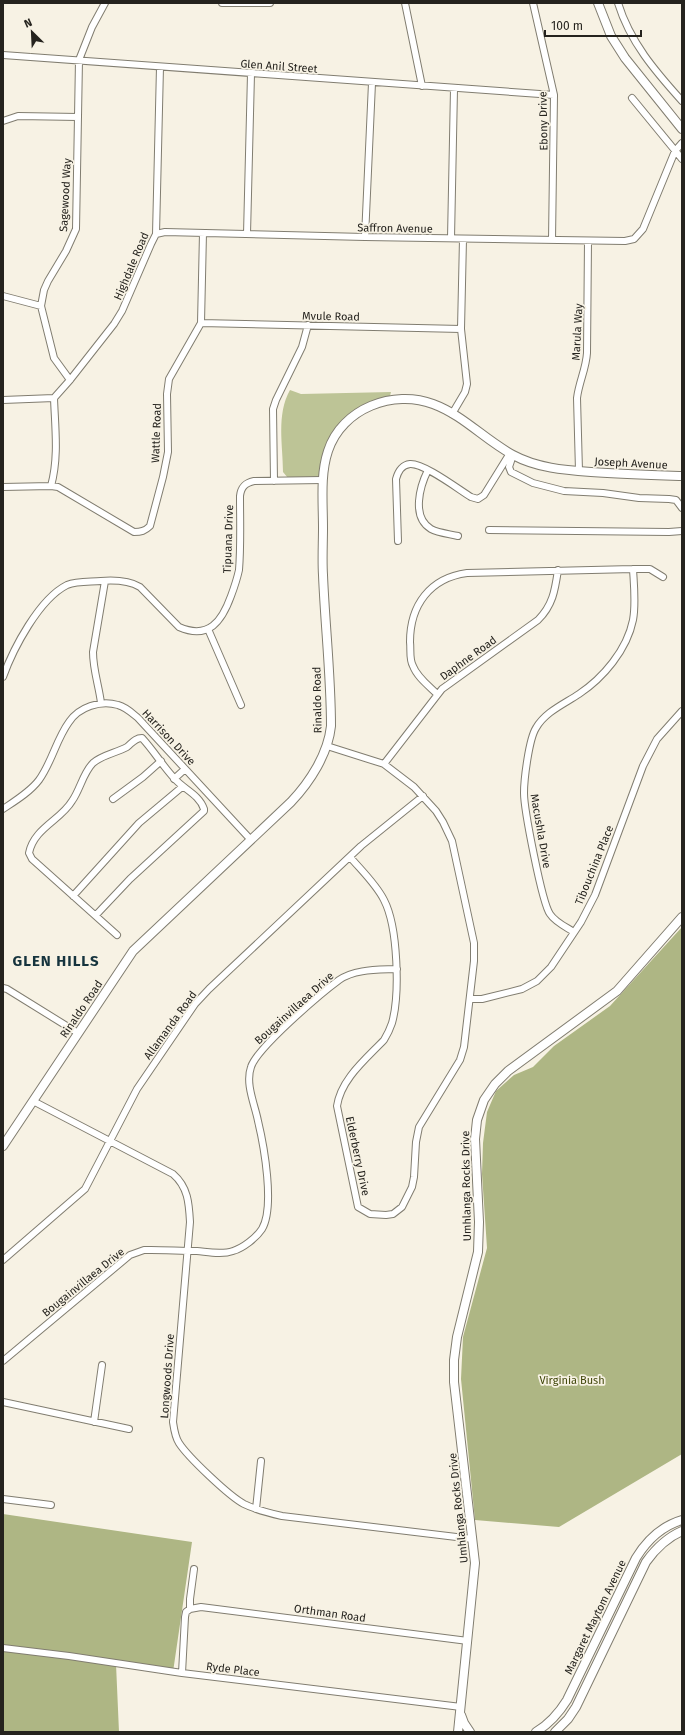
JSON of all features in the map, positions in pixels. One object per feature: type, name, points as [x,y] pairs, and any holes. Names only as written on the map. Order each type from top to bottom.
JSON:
[{"type":"street","name":"Sagewood Way","points":[[70,380],[54,358],[41,306],[44,290],[48,281],[66,251],[76,229],[79,60],[92,27],[106,3]]},
{"type":"street","points":[[222,3],[267,3]]},
{"type":"street","points":[[405,3],[422,86]]},
{"type":"street","name":"Ebony Drive","points":[[533,3],[554,95],[552,240]]},
{"type":"street","points":[[598,3],[611,36],[625,58],[682,129]]},
{"type":"street","points":[[618,3],[623,20],[641,52],[682,101]]},
{"type":"street","name":"Glen Anil Street","points":[[3,55],[454,89],[554,95]]},
{"type":"street","name":"Highdale Road","points":[[54,398],[114,324],[122,311],[150,244],[156,234],[160,67]]},
{"type":"street","points":[[247,234],[252,74]]},
{"type":"street","points":[[365,237],[372,83]]},
{"type":"street","points":[[451,238],[454,89]]},
{"type":"street","points":[[632,98],[682,159]]},
{"type":"street","points":[[3,121],[18,116],[30,115],[78,117]]},
{"type":"street","points":[[675,151],[682,144]]},
{"type":"street","name":"Saffron Avenue","points":[[156,234],[165,232],[625,242],[634,240],[643,229],[675,151]]},
{"type":"street","name":"Wattle Road","points":[[51,486],[64,489],[134,532],[146,530],[150,526],[168,452],[167,394],[170,378],[201,322],[203,233]]},
{"type":"street","points":[[452,414],[465,392],[467,384],[461,329],[463,239]]},
{"type":"street","name":"Marula Way","points":[[579,471],[577,398],[579,386],[585,370],[587,353],[588,241]]},
{"type":"street","points":[[3,296],[41,306]]},
{"type":"street","name":"Mvule Road","points":[[201,322],[461,329]]},
{"type":"street","points":[[274,481],[273,409],[302,347],[308,326]]},
{"type":"street","points":[[3,400],[54,398],[56,458],[51,486],[3,487]]},
{"type":"street","name":"Rinaldo Road","points":[[3,1146],[133,951],[300,792],[327,746],[330,735],[331,716],[323,573],[323,480],[328,449],[334,437],[348,421],[366,408],[380,402],[396,398],[417,399],[432,404],[452,414],[511,454],[547,467],[579,471]]},
{"type":"street","points":[[398,541],[395,499],[396,479],[398,472],[404,465],[415,464],[428,470],[471,497],[478,499],[484,495],[511,454]]},
{"type":"street","points":[[511,454],[509,467],[512,473],[541,486],[570,492],[603,493],[639,498],[673,499],[678,502],[682,508]]},
{"type":"street","points":[[428,470],[421,488],[419,508],[421,516],[430,528],[458,536]]},
{"type":"street","name":"Joseph Avenue","points":[[579,471],[626,475],[682,476]]},
{"type":"street","name":"Tipuana Drive","points":[[208,629],[220,620],[225,613],[237,580],[241,490],[244,486],[254,481],[323,480]]},
{"type":"street","points":[[489,530],[682,531]]},
{"type":"street","points":[[437,694],[417,673],[411,660],[410,632],[414,614],[420,601],[432,587],[444,579],[454,575],[467,573],[633,569],[650,569],[663,577]]},
{"type":"street","name":"Macushla Drive","points":[[574,932],[549,913],[545,904],[536,863],[524,799],[532,739],[535,729],[546,716],[590,686],[606,670],[619,652],[633,621],[633,569]]},
{"type":"street","name":"Daphne Road","points":[[384,764],[437,694],[542,617],[552,601],[558,570]]},
{"type":"street","points":[[100,703],[100,692],[93,662],[93,652],[105,581]]},
{"type":"street","points":[[3,678],[22,636],[36,614],[59,590],[78,582],[105,581],[133,583],[140,587],[179,627],[186,630],[208,629],[241,705]]},
{"type":"street","name":"Harrison Drive","points":[[3,809],[38,781],[52,757],[68,723],[74,716],[82,710],[100,703],[119,705],[128,710],[186,769],[251,840]]},
{"type":"street","name":"Tibouchina Place","points":[[470,999],[482,999],[522,989],[537,981],[551,967],[574,932],[595,895],[648,754],[657,739],[682,711]]},
{"type":"street","points":[[96,916],[130,878],[201,815],[204,809],[192,793],[182,787],[172,776],[152,749],[141,738],[134,740],[123,749],[96,761],[88,770],[70,805],[37,836],[30,850],[30,856],[73,896],[117,935]]},
{"type":"street","name":"Elderberry Drive","points":[[327,746],[384,764],[399,774],[423,796],[443,822],[455,854],[474,943],[470,999],[463,1054],[420,1127],[416,1142],[414,1176],[405,1201],[402,1207],[392,1214],[386,1215],[366,1213],[358,1207],[337,1106],[339,1095],[344,1086],[384,1040],[390,1028],[394,1014],[397,969],[389,911],[380,893],[350,857]]},
{"type":"street","points":[[113,799],[143,777],[161,761]]},
{"type":"street","points":[[172,776],[180,764]]},
{"type":"street","points":[[172,776],[186,769]]},
{"type":"street","points":[[73,896],[126,835],[182,787]]},
{"type":"street","name":"Allamanda Road","points":[[3,1260],[85,1189],[137,1088],[194,1004],[350,857],[423,796]]},
{"type":"street","name":"Umhlanga Rocks Drive","points":[[458,1732],[475,1576],[473,1539],[454,1382],[454,1366],[457,1338],[478,1252],[479,1222],[475,1138],[480,1111],[489,1093],[501,1078],[617,991],[682,918]]},
{"type":"street","name":"Bougainvillaea Drive","points":[[3,1361],[130,1255],[144,1250],[221,1253],[233,1251],[258,1234],[265,1220],[268,1198],[262,1136],[252,1096],[250,1068],[258,1054],[274,1038],[326,991],[346,976],[366,971],[397,969]]},
{"type":"street","points":[[3,988],[13,992],[78,1032]]},
{"type":"street","name":"Longwoods Drive","points":[[33,1101],[173,1174],[183,1184],[189,1204],[190,1222],[174,1411],[175,1432],[178,1442],[224,1489],[244,1504],[282,1516],[473,1539]]},
{"type":"street","points":[[94,1422],[102,1365]]},
{"type":"street","points":[[3,1402],[129,1429]]},
{"type":"street","points":[[256,1509],[261,1461]]},
{"type":"street","points":[[3,1499],[51,1505]]},
{"type":"street","name":"Margaret Maytom Avenue","points":[[536,1732],[560,1712],[567,1700],[636,1558],[645,1544],[657,1533],[675,1522],[682,1520]]},
{"type":"street","name":"Margaret Maytom Avenue","points":[[555,1732],[568,1719],[576,1707],[646,1562],[653,1551],[682,1531]]},
{"type":"street","points":[[636,1558],[646,1562]]},
{"type":"street","points":[[182,1673],[185,1617],[190,1609],[194,1569]]},
{"type":"street","name":"Orthman Road","points":[[190,1609],[201,1607],[267,1614],[468,1641]]},
{"type":"street","name":"Ryde Place","points":[[3,1648],[461,1711]]},
{"type":"street","points":[[461,1711],[464,1723],[470,1732]]},
{"type":"green space","points":[[290,390],[301,394],[391,392],[390,396],[371,402],[347,423],[327,451],[325,478],[288,478],[283,472],[281,430],[283,410]]},
{"type":"green space","name":"Virginia Bush","points":[[682,927],[682,1454],[559,1527],[475,1520],[461,1379],[463,1337],[487,1248],[482,1174],[483,1143],[487,1112],[496,1091],[514,1075],[533,1067],[554,1046],[610,1006]]},
{"type":"green space","points":[[3,1514],[192,1542],[173,1672],[116,1664],[119,1732],[3,1732]]},
{"type":"district","name":"GLEN HILLS","points":[[56,961]]}]
